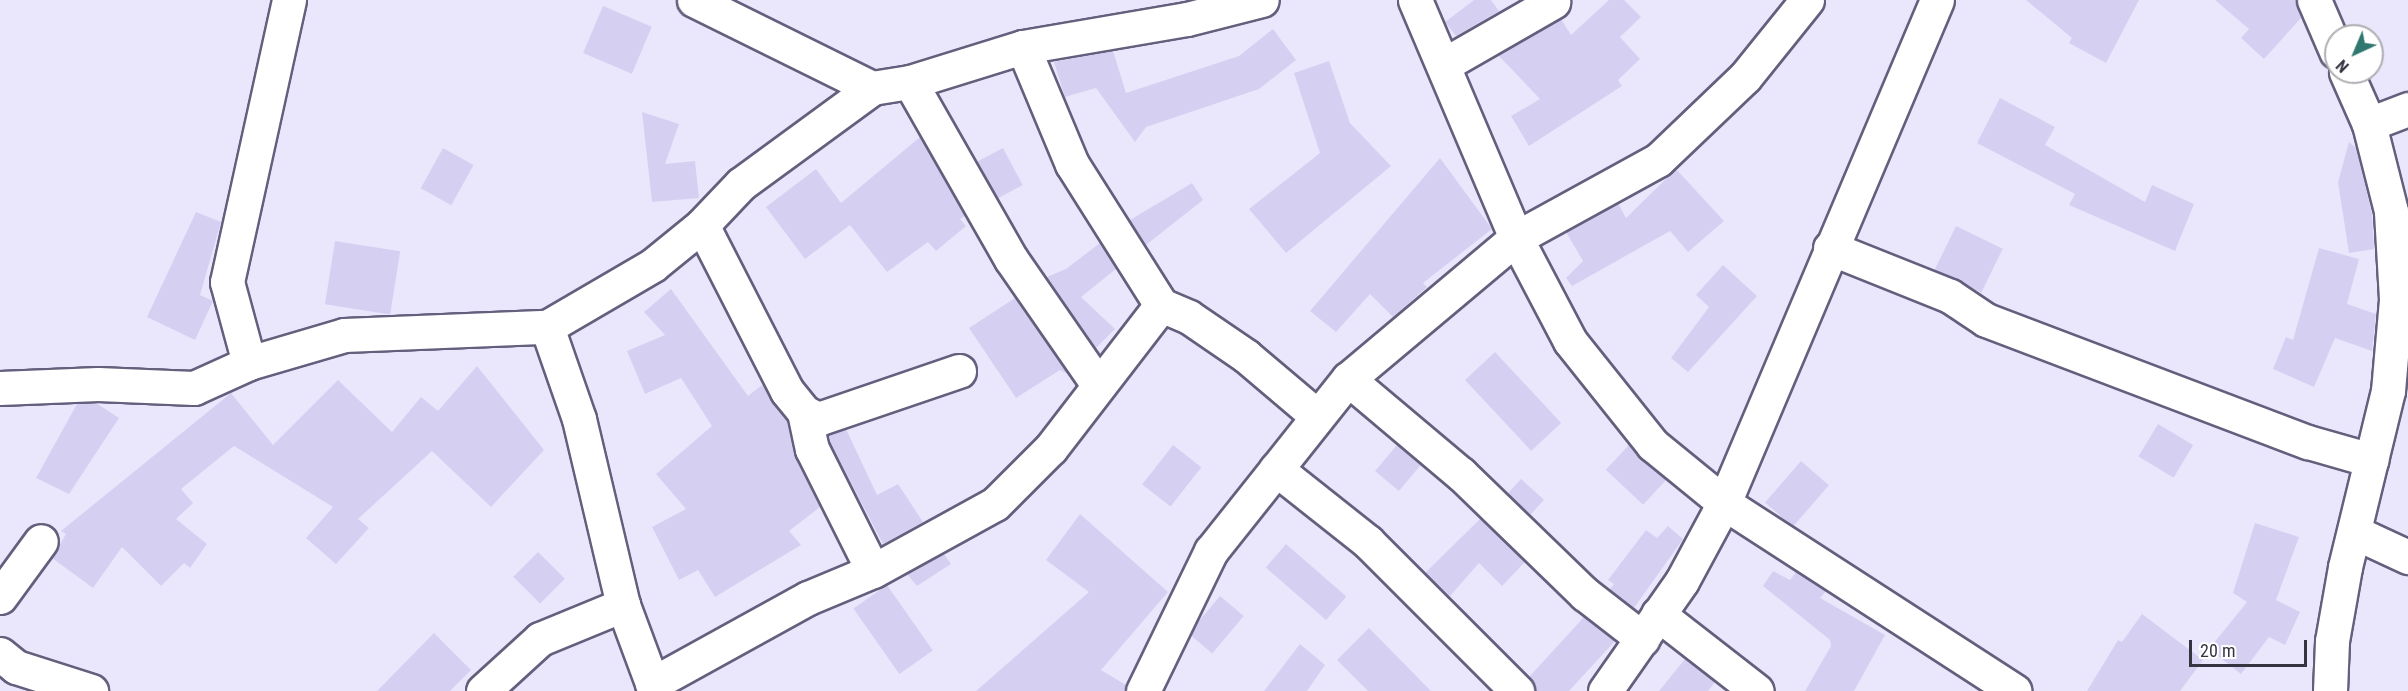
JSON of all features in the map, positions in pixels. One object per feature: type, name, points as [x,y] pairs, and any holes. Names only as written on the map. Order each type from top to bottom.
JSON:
[{"type":"street","points":[[249,363],[227,282],[289,0]]},
{"type":"street","points":[[694,0],[872,88]]},
{"type":"street","points":[[0,388],[98,384],[194,388],[249,363],[344,335],[547,327],[653,265],[702,225],[741,184],[872,88],[910,82],[1023,47],[1187,19],[1262,0]]},
{"type":"street","points":[[1415,0],[1445,64],[1516,238],[1570,341],[1653,445],[1724,502],[2015,691]]},
{"type":"street","points":[[1143,691],[1211,550],[1348,379],[1516,238],[1658,160],[1745,77],[1807,0]]},
{"type":"street","points":[[1605,691],[1651,626],[1724,502],[1937,0]]},
{"type":"street","points":[[2314,0],[2324,24]]},
{"type":"street","points":[[1445,64],[1553,2]]},
{"type":"street","points":[[1023,47],[1072,164],[1161,305],[1189,317],[1246,356],[1317,416]]},
{"type":"street","points":[[910,82],[1011,259],[1097,383]]},
{"type":"street","points":[[2330,691],[2332,641],[2354,532],[2388,391],[2402,296],[2391,211],[2369,124],[2351,84]]},
{"type":"street","points":[[2369,124],[2408,109]]},
{"type":"street","points":[[702,225],[787,391],[804,412],[818,419],[959,371]]},
{"type":"street","points":[[1830,248],[1950,296],[1986,320],[2308,442],[2371,460]]},
{"type":"street","points":[[547,327],[579,419],[623,605],[653,687],[808,598],[873,571],[995,504],[1052,448],[1097,383],[1161,305]]},
{"type":"street","points":[[1348,379],[1461,474],[1585,594],[1651,626],[1756,691]]},
{"type":"street","points":[[804,412],[812,449],[873,571]]},
{"type":"street","points":[[1276,470],[1368,542],[1497,684]]},
{"type":"street","points":[[2354,532],[2408,557]]},
{"type":"street","points":[[0,597],[40,541]]},
{"type":"street","points":[[483,691],[540,639],[623,605]]},
{"type":"street","points":[[0,654],[16,667],[91,691]]},
{"type":"building","points":[[1474,0],[1491,0],[1499,11],[1456,36],[1445,22]]},
{"type":"building","points":[[1609,0],[1624,0],[1641,17],[1620,37],[1640,59],[1618,80],[1622,86],[1529,146],[1511,116],[1540,99],[1498,55],[1561,19],[1571,35]]},
{"type":"building","points":[[2026,0],[2139,0],[2106,63],[2069,43],[2072,38]]},
{"type":"building","points":[[2215,0],[2296,0],[2301,18],[2264,59],[2241,38],[2249,29]]},
{"type":"building","points":[[603,6],[652,27],[632,74],[583,53]]},
{"type":"building","points":[[1273,29],[1296,60],[1259,89],[1146,127],[1135,142],[1096,88],[1065,97],[1054,62],[1113,51],[1126,93],[1239,56]]},
{"type":"building","points":[[1329,61],[1350,123],[1391,166],[1286,253],[1249,209],[1320,153],[1294,73]]},
{"type":"building","points":[[2000,98],[2055,127],[2045,145],[2145,202],[2152,185],[2194,204],[2175,251],[2069,205],[2075,194],[1977,143]]},
{"type":"building","points":[[642,112],[679,124],[665,164],[695,161],[699,198],[652,202]]},
{"type":"building","points":[[920,137],[965,216],[960,219],[966,226],[936,251],[928,242],[887,272],[850,225],[805,259],[766,207],[816,169],[841,203]]},
{"type":"building","points":[[2349,142],[2356,148],[2372,214],[2374,249],[2349,253],[2338,182]]},
{"type":"building","points":[[443,148],[474,165],[451,205],[421,188]]},
{"type":"building","points":[[1003,148],[1023,185],[997,199],[977,162]]},
{"type":"building","points":[[1440,158],[1492,229],[1423,283],[1427,287],[1393,317],[1370,294],[1336,332],[1310,311]]},
{"type":"building","points":[[1676,169],[1724,221],[1688,252],[1670,231],[1572,286],[1566,278],[1583,261],[1566,232],[1618,203],[1626,218]]},
{"type":"building","points":[[1192,183],[1203,200],[1146,245],[1130,220]]},
{"type":"building","points":[[196,212],[221,222],[200,295],[213,301],[195,340],[147,317]]},
{"type":"building","points":[[1956,226],[2003,249],[1981,293],[1935,270]]},
{"type":"building","points":[[335,241],[400,251],[390,315],[325,304]]},
{"type":"building","points":[[1100,243],[1116,269],[1081,297],[1115,329],[1096,348],[1047,277],[1066,269]]},
{"type":"building","points":[[2319,248],[2359,259],[2347,304],[2376,314],[2372,351],[2335,338],[2314,387],[2273,369],[2286,337],[2293,340]]},
{"type":"building","points":[[1723,265],[1757,296],[1688,372],[1671,358],[1709,307],[1696,295]]},
{"type":"building","points":[[671,289],[748,396],[762,385],[787,420],[795,457],[820,507],[789,531],[801,545],[715,597],[698,570],[679,580],[652,527],[686,509],[656,474],[712,426],[681,378],[645,394],[627,351],[665,335],[644,312]]},
{"type":"building","points":[[1015,298],[1068,374],[1060,370],[1016,398],[969,328]]},
{"type":"building","points":[[1495,352],[1561,423],[1531,451],[1465,380]]},
{"type":"building","points":[[477,366],[544,450],[491,507],[432,451],[358,519],[369,528],[336,564],[306,538],[333,507],[234,446],[181,489],[193,503],[176,519],[207,544],[190,568],[184,563],[161,586],[122,547],[93,588],[52,558],[66,534],[61,531],[231,393],[273,445],[338,380],[392,432],[421,397],[438,411]]},
{"type":"building","points":[[96,403],[119,418],[69,494],[36,478],[77,404]]},
{"type":"building","points":[[2158,424],[2193,445],[2174,478],[2138,457]]},
{"type":"building","points":[[846,429],[877,495],[898,484],[923,522],[883,544],[830,443],[828,435]]},
{"type":"building","points":[[1173,445],[1201,467],[1171,507],[1142,484]]},
{"type":"building","points":[[1397,445],[1421,465],[1399,491],[1375,471]]},
{"type":"building","points":[[1629,445],[1666,480],[1643,505],[1606,470]]},
{"type":"building","points":[[1801,461],[1829,485],[1793,527],[1765,503]]},
{"type":"building","points":[[1521,479],[1544,500],[1531,515],[1508,494]]},
{"type":"building","points":[[1080,514],[1168,592],[1101,670],[1126,685],[1124,691],[976,691],[1089,592],[1046,560]]},
{"type":"building","points":[[1480,519],[1525,562],[1502,586],[1479,563],[1450,596],[1425,573]]},
{"type":"building","points":[[2255,523],[2299,537],[2276,600],[2300,612],[2285,645],[2269,637],[2241,674],[2209,649],[2247,602],[2233,593]]},
{"type":"building","points":[[1668,526],[1683,539],[1634,608],[1610,589],[1614,584],[1608,580],[1646,530],[1657,538]]},
{"type":"building","points":[[1286,544],[1346,596],[1326,620],[1266,567]]},
{"type":"building","points":[[538,552],[565,579],[540,604],[513,577]]},
{"type":"building","points":[[944,554],[951,564],[917,586],[907,574]]},
{"type":"building","points":[[1773,571],[1790,580],[1796,572],[1826,591],[1820,598],[1885,635],[1854,691],[1805,691],[1831,646],[1830,640],[1763,586]]},
{"type":"building","points":[[887,585],[933,651],[899,674],[853,609]]},
{"type":"building","points":[[1220,596],[1244,616],[1212,653],[1189,634]]},
{"type":"building","points":[[2142,614],[2203,660],[2180,691],[2087,691],[2118,640],[2122,642]]},
{"type":"building","points":[[1584,617],[1615,641],[1569,691],[1535,691],[1529,677]]},
{"type":"building","points":[[1369,628],[1431,691],[1368,691],[1337,660]]},
{"type":"building","points":[[434,633],[471,670],[450,691],[377,691]]},
{"type":"building","points":[[1300,644],[1325,665],[1307,691],[1264,691]]},
{"type":"building","points":[[1685,659],[1715,682],[1708,691],[1659,691]]}]
